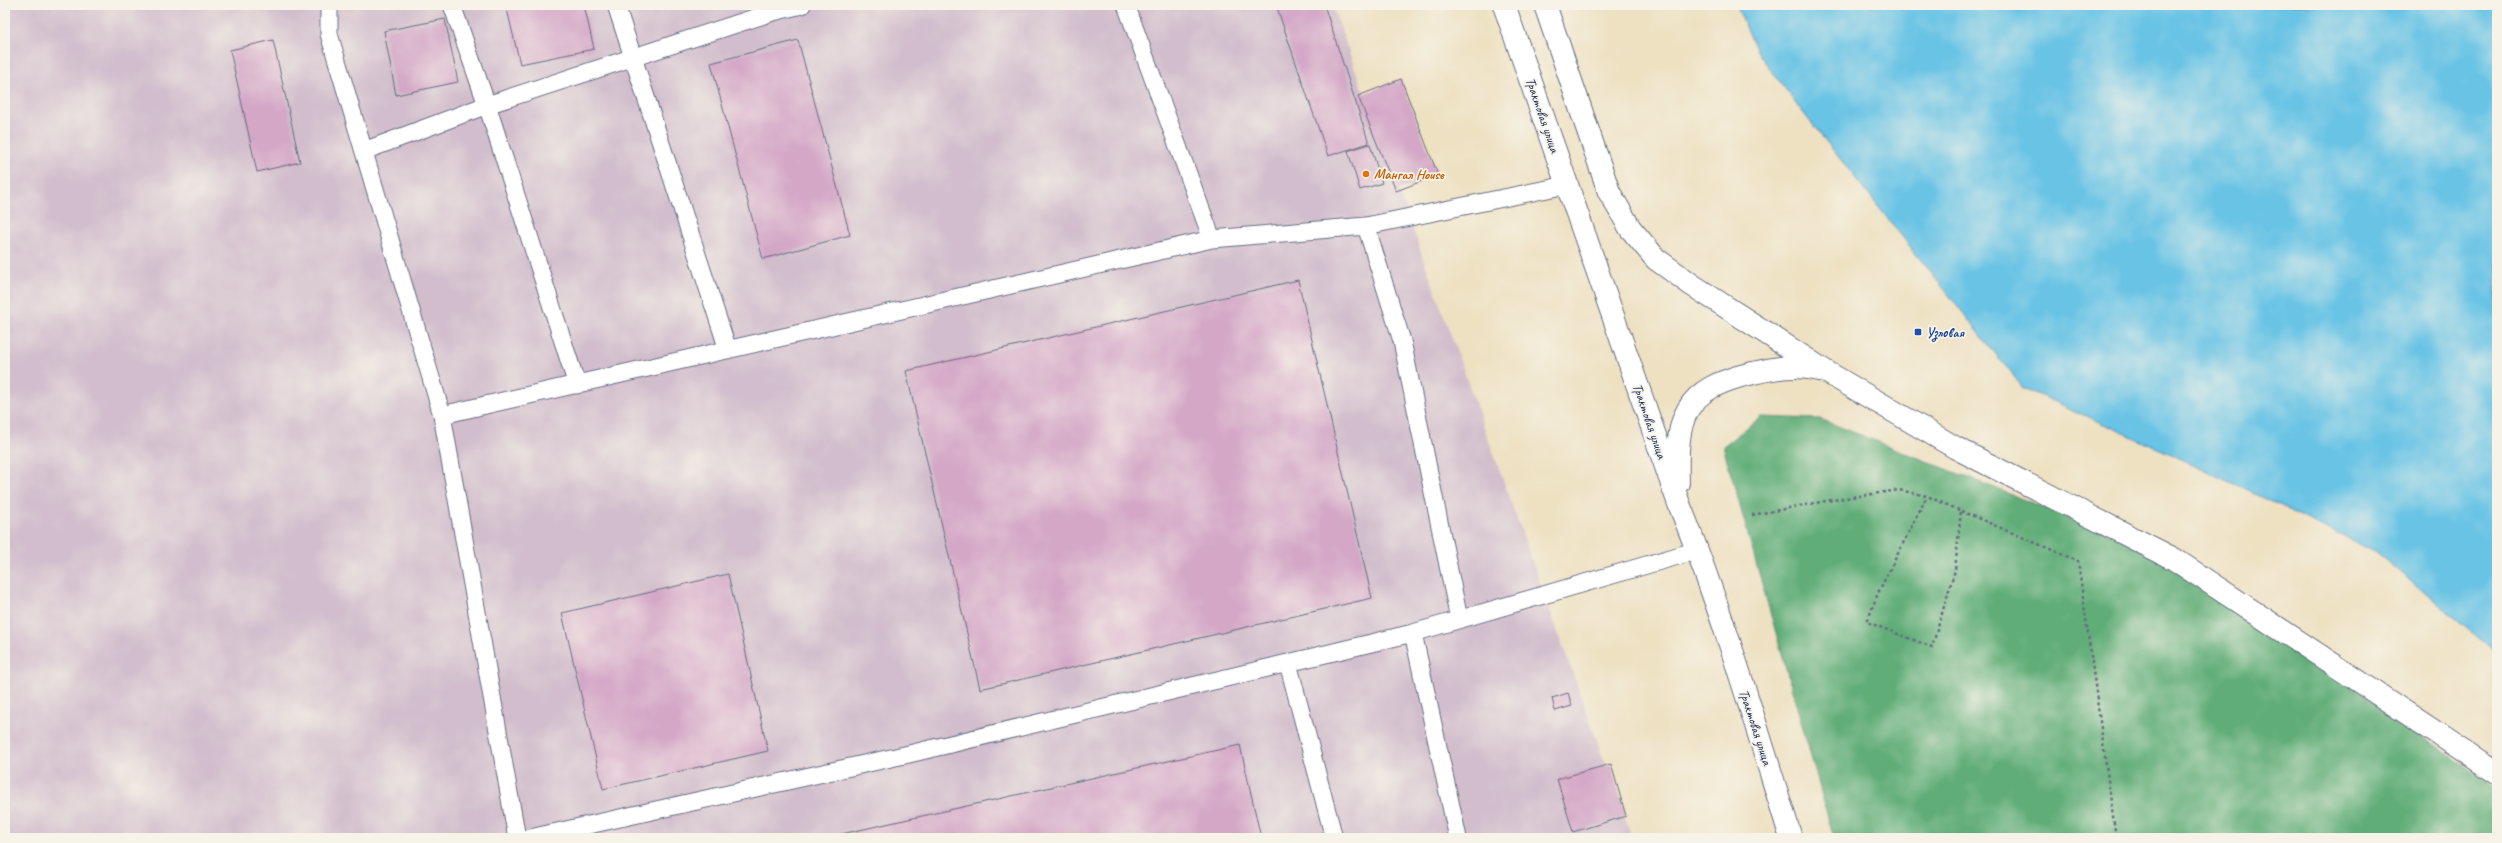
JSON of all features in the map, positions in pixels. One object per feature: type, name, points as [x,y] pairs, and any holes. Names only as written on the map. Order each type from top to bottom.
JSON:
[{"type":"main road","name":"Трактовая улица","points":[[1504,5],[1679,504],[1698,550],[1731,645],[1791,838]]},
{"type":"main road","points":[[1545,5],[1598,166],[1621,215],[1642,244],[1656,258],[1692,285],[1824,371],[1956,448],[2174,559],[2497,773]]},
{"type":"main road","points":[[1679,504],[1679,433],[1684,416],[1698,397],[1714,385],[1758,372],[1792,367],[1808,367],[1824,371]]},
{"type":"lane","points":[[329,5],[329,34],[442,415],[517,838]]},
{"type":"lane","points":[[452,5],[487,105],[577,385]]},
{"type":"lane","points":[[616,5],[728,350]]},
{"type":"lane","points":[[364,151],[487,105],[773,12],[802,5]]},
{"type":"lane","points":[[1126,5],[1212,239]]},
{"type":"lane","points":[[442,415],[1212,239],[1366,226],[1567,185]]},
{"type":"lane","points":[[1366,226],[1402,341],[1459,619]]},
{"type":"lane","points":[[530,838],[553,835],[909,754],[1413,633],[1698,550]]},
{"type":"lane","points":[[1413,633],[1458,838]]},
{"type":"lane","points":[[1288,663],[1334,838]]},
{"type":"path","points":[[1752,515],[1826,501],[1899,490],[1927,496],[2078,561],[2116,838]]},
{"type":"path","points":[[1927,496],[1878,593],[1867,622],[1932,647],[1955,570],[1961,511]]},
{"type":"shaded area","points":[[5,5],[1332,5],[1632,838],[5,838]]},
{"type":"green space","points":[[1761,417],[1820,419],[2174,559],[2497,789],[2497,838],[1834,838],[1723,446]]},
{"type":"water","points":[[1736,5],[2497,5],[2497,652],[2375,552],[2171,454],[2023,388],[1805,115],[1758,53]]},
{"type":"building","points":[[506,5],[584,5],[594,49],[520,64]]},
{"type":"building","points":[[1276,5],[1324,5],[1369,143],[1328,156]]},
{"type":"building","points":[[445,19],[458,82],[396,95],[384,31]]},
{"type":"building","points":[[273,40],[300,162],[257,172],[230,50]]},
{"type":"building","points":[[798,40],[850,235],[763,259],[711,63]]},
{"type":"building","points":[[1401,79],[1438,175],[1396,191],[1358,96]]},
{"type":"building","points":[[1370,144],[1382,183],[1360,190],[1348,151]]},
{"type":"building","points":[[1298,280],[1372,598],[980,689],[906,371]]},
{"type":"building","points":[[728,574],[768,751],[603,789],[562,613]]},
{"type":"building","points":[[1568,693],[1572,706],[1555,711],[1552,698]]},
{"type":"building","points":[[1240,745],[1261,838],[828,838],[828,837]]},
{"type":"building","points":[[1611,764],[1626,816],[1573,832],[1557,779]]},
{"type":"place","name":"Мангал House","points":[[1366,174]]},
{"type":"place","name":"Узловая","points":[[1918,332]]}]
